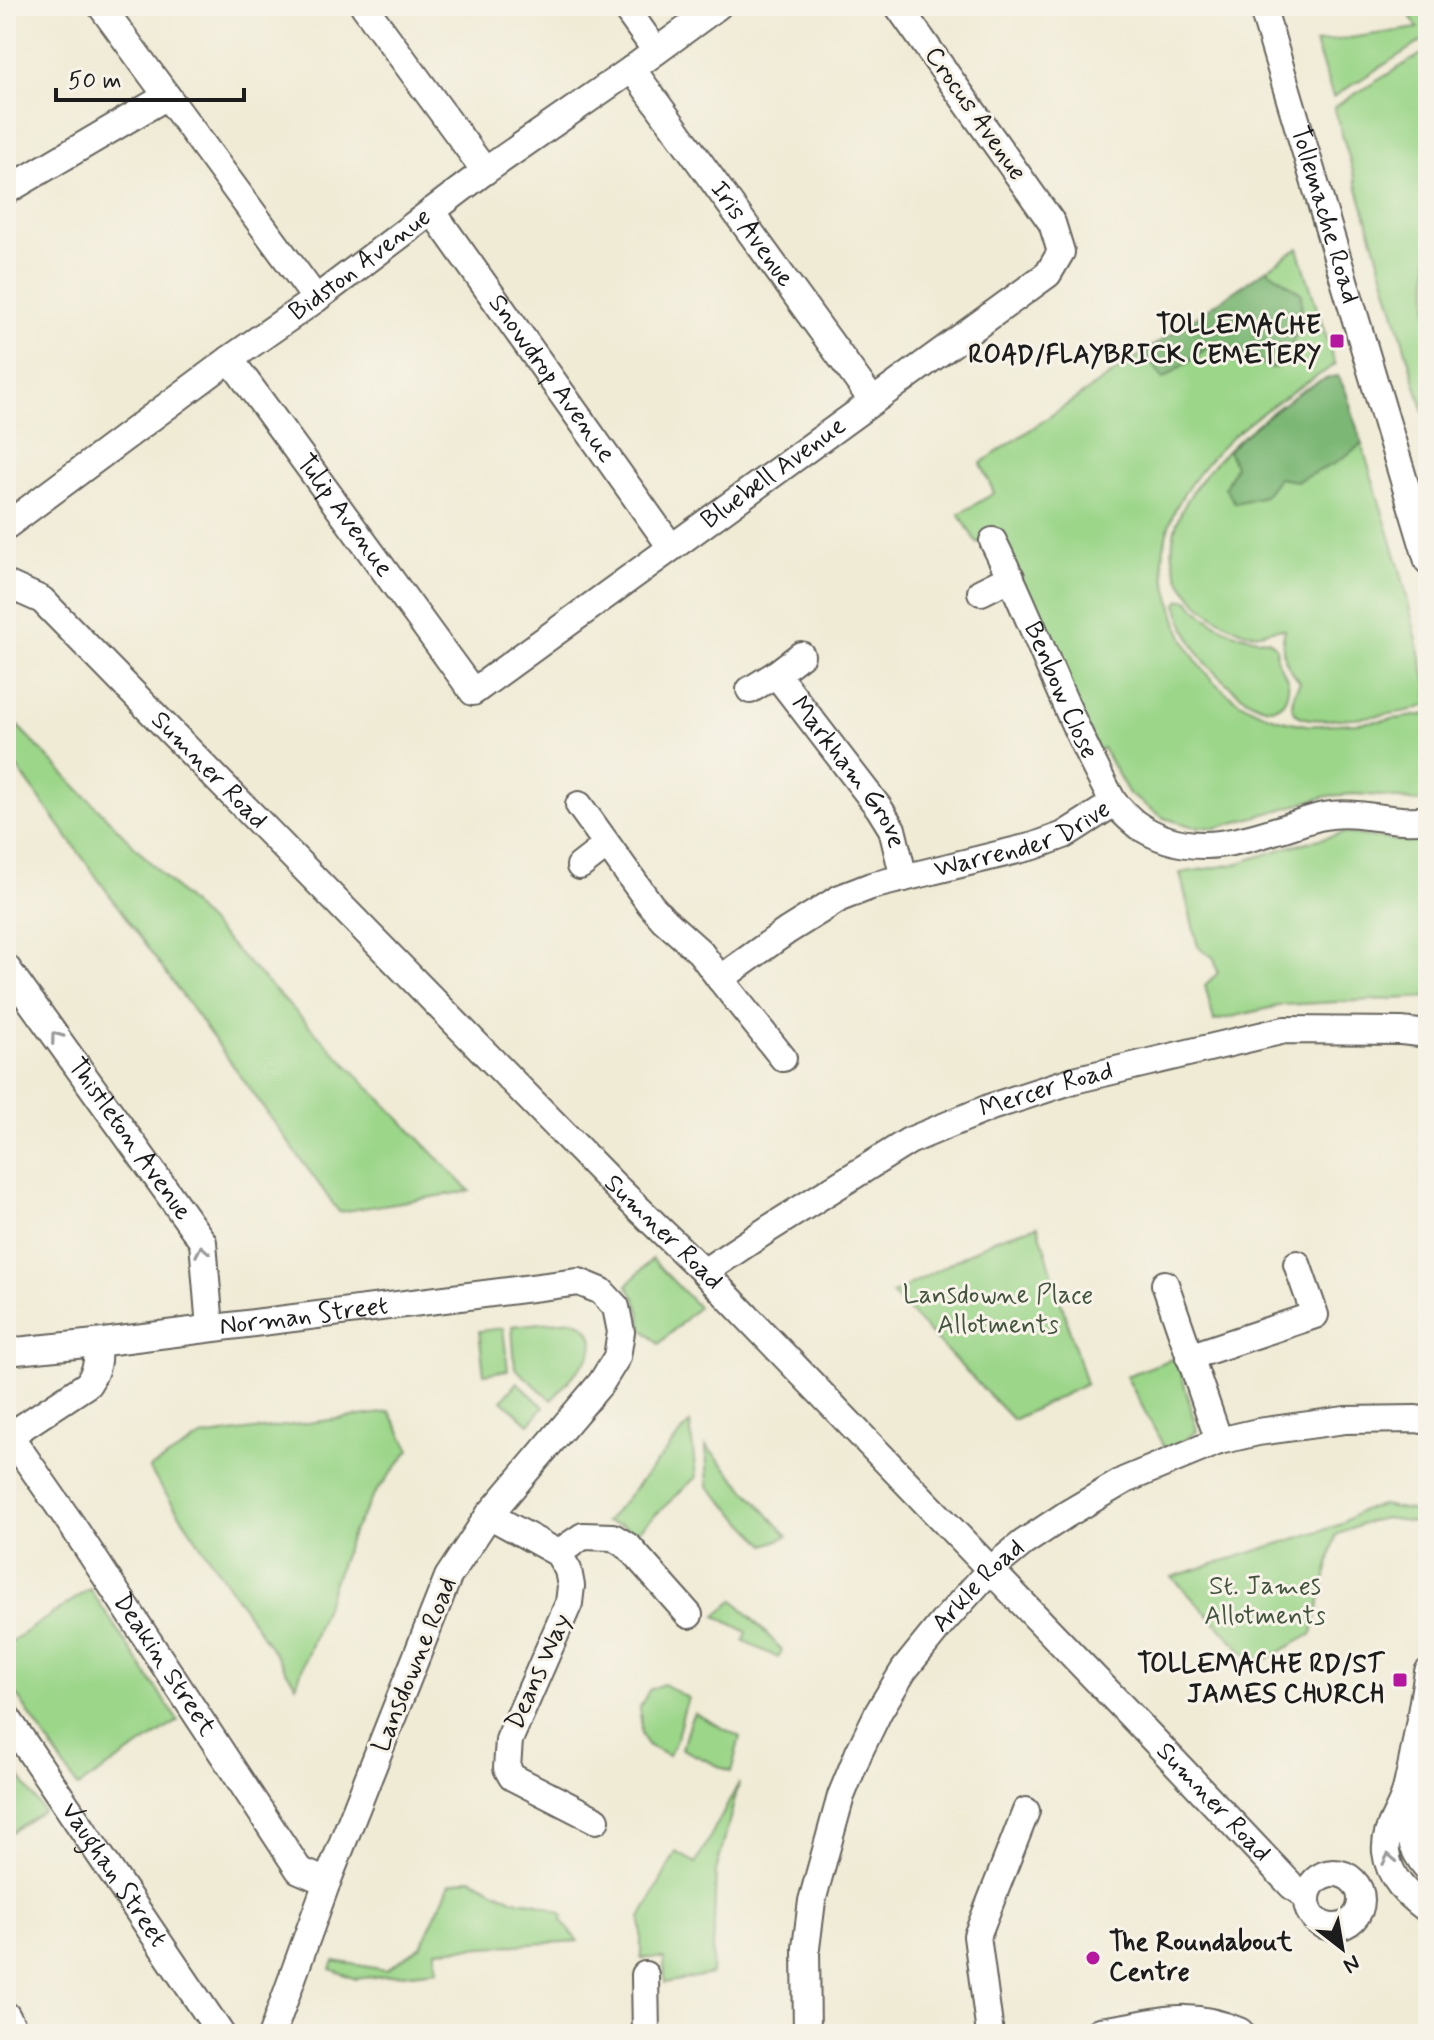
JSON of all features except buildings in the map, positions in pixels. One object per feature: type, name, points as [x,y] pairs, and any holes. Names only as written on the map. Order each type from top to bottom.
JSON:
[{"type":"main road","points":[[1113,2033],[1187,2021],[1215,2025],[1238,2034]]},
{"type":"main road","points":[[1113,2033],[1168,2034]]},
{"type":"street","points":[[101,6],[316,299]]},
{"type":"street","points":[[364,6],[485,171]]},
{"type":"street","points":[[624,6],[656,51]]},
{"type":"street","name":"Bidston Avenue","points":[[6,526],[485,171],[718,6]]},
{"type":"street","name":"Crocus Avenue","points":[[898,6],[1052,223]]},
{"type":"street","name":"Tollemache Road","points":[[1262,6],[1428,561]]},
{"type":"street","name":"Iris Avenue","points":[[632,69],[872,400]]},
{"type":"street","points":[[6,191],[167,96]]},
{"type":"street","name":"Snowdrop Avenue","points":[[432,211],[671,547]]},
{"type":"street","name":"Bluebell Avenue","points":[[459,672],[473,692],[1048,274],[1061,252],[1052,223]]},
{"type":"street","name":"Tulip Avenue","points":[[230,359],[459,672]]},
{"type":"street","name":"Benbow Close","points":[[993,541],[1096,771],[1114,803]]},
{"type":"street","points":[[981,592],[1011,577]]},
{"type":"street","name":"Sumner Road","points":[[6,584],[42,600],[613,1184],[704,1272],[1292,1886],[1307,1897]]},
{"type":"street","name":"Markham Grove","points":[[750,690],[801,655]]},
{"type":"street","name":"Markham Grove","points":[[776,674],[879,808],[892,829],[904,878]]},
{"type":"street","name":"Warrender Drive","points":[[720,979],[840,898],[871,886],[1034,846],[1064,835],[1114,803],[1137,824],[1171,842],[1208,847],[1248,840],[1325,815],[1360,814],[1417,821],[1428,819]]},
{"type":"street","points":[[579,805],[650,904],[700,952],[783,1058]]},
{"type":"street","points":[[580,866],[607,845]]},
{"type":"street","name":"Thistleton Avenue","points":[[6,967],[203,1242],[210,1328]]},
{"type":"street","name":"Mercer Road","points":[[704,1272],[909,1141],[991,1107],[1074,1080],[1285,1030],[1428,1034]]},
{"type":"street","points":[[1189,1357],[1315,1315],[1297,1264]]},
{"type":"street","name":"Norman Street","points":[[6,1352],[579,1282],[601,1291]]},
{"type":"street","points":[[1165,1284],[1219,1441]]},
{"type":"street","name":"Lansdowne Road","points":[[272,2034],[327,1882],[448,1577],[489,1515],[601,1383],[617,1357],[621,1332],[616,1307],[601,1291]]},
{"type":"street","points":[[8,1437],[88,1384],[97,1364],[96,1343]]},
{"type":"street","name":"Arkle Road","points":[[807,2034],[806,1948],[812,1901],[845,1785],[879,1711],[904,1670],[990,1570],[1023,1543],[1125,1480],[1219,1441],[1258,1432],[1345,1420],[1428,1421]]},
{"type":"street","name":"Deakin Street","points":[[8,1437],[98,1563],[299,1870],[327,1882]]},
{"type":"street","points":[[489,1515],[558,1553],[583,1536],[613,1537],[629,1547],[689,1615]]},
{"type":"street","name":"Deans Way","points":[[558,1553],[568,1570],[571,1586],[569,1603],[509,1740],[507,1768],[512,1777],[596,1820]]},
{"type":"street","points":[[1428,1672],[1405,1796],[1408,1837],[1428,1869]]},
{"type":"street","name":"Vaughan Street","points":[[6,1716],[221,2034]]},
{"type":"street","points":[[1405,1796],[1387,1834],[1385,1850],[1394,1877],[1428,1910]]},
{"type":"street","points":[[990,2034],[977,1936],[1026,1811]]},
{"type":"street","points":[[645,1975],[646,2034]]},
{"type":"street","points":[[6,2015],[16,2034]]},
{"type":"green space","points":[[1404,6],[1428,6],[1428,37],[1333,97],[1315,43],[1418,28]]},
{"type":"green space","points":[[1428,50],[1428,426],[1334,107]]},
{"type":"green space","points":[[1298,248],[1335,365],[1247,424],[1192,481],[1178,504],[1167,532],[1163,555],[1165,578],[1180,629],[1203,670],[1219,687],[1259,712],[1311,725],[1371,722],[1428,714],[1428,800],[1416,802],[1354,794],[1328,796],[1216,828],[1191,826],[1164,818],[1129,794],[1103,748],[1096,751],[1001,532],[977,543],[959,514],[994,493],[981,463]]},
{"type":"green space","points":[[1267,269],[1301,293],[1302,325],[1292,343],[1291,364],[1272,368],[1216,342],[1163,379],[1145,352]]},
{"type":"green space","points":[[1338,376],[1346,392],[1402,576],[1428,687],[1428,704],[1388,714],[1315,719],[1299,716],[1293,708],[1293,697],[1300,682],[1290,670],[1285,657],[1285,629],[1249,633],[1209,612],[1189,593],[1175,568],[1173,542],[1179,516],[1211,467],[1254,427],[1296,395]]},
{"type":"green space","points":[[1338,376],[1362,444],[1334,464],[1297,481],[1278,478],[1264,496],[1235,503],[1225,488],[1235,466],[1228,450],[1296,395],[1325,379]]},
{"type":"green space","points":[[1180,600],[1188,600],[1224,628],[1246,637],[1269,640],[1276,647],[1277,659],[1288,680],[1283,703],[1273,708],[1260,706],[1218,675],[1189,637],[1177,604]]},
{"type":"green space","points":[[6,714],[470,1191],[339,1212],[6,752]]},
{"type":"green space","points":[[1344,833],[1399,841],[1428,838],[1428,997],[1283,1005],[1214,1021],[1205,985],[1218,973],[1214,958],[1198,947],[1180,873],[1236,864]]},
{"type":"green space","name":"Lansdowne Place Allotments","points":[[1038,1226],[1086,1384],[1013,1420],[892,1294],[998,1238]]},
{"type":"green space","points":[[652,1259],[698,1307],[659,1344],[642,1328],[640,1312],[627,1285]]},
{"type":"green space","points":[[572,1320],[584,1325],[591,1333],[592,1350],[552,1400],[515,1368],[512,1326]]},
{"type":"green space","points":[[503,1328],[508,1370],[484,1374],[479,1331]]},
{"type":"green space","points":[[1177,1357],[1197,1431],[1165,1449],[1126,1376]]},
{"type":"green space","points":[[517,1382],[544,1407],[529,1424],[502,1400]]},
{"type":"green space","points":[[390,1412],[410,1450],[375,1493],[352,1533],[296,1685],[149,1469],[201,1437]]},
{"type":"green space","points":[[690,1423],[696,1477],[636,1533],[606,1522]]},
{"type":"green space","points":[[706,1446],[788,1536],[766,1545],[708,1486]]},
{"type":"green space","name":"St. James Allotments","points":[[1381,1505],[1422,1512],[1421,1523],[1385,1518],[1336,1535],[1312,1634],[1256,1665],[1172,1577],[1339,1525],[1362,1510]]},
{"type":"green space","points":[[90,1589],[178,1721],[78,1787],[6,1679],[6,1645]]},
{"type":"green space","points":[[734,1600],[782,1650],[778,1658],[744,1641],[747,1632],[716,1616]]},
{"type":"green space","points":[[663,1684],[688,1698],[668,1756],[647,1745],[641,1733],[640,1707],[649,1690]]},
{"type":"green space","points":[[694,1713],[740,1737],[731,1772],[682,1749]]},
{"type":"green space","points":[[6,1756],[43,1811],[6,1836]]},
{"type":"green space","points":[[739,1783],[716,1872],[712,1974],[665,1983],[664,1958],[641,1958],[641,1918],[676,1852],[696,1863]]},
{"type":"green space","points":[[471,1878],[514,1900],[534,1902],[563,1914],[562,1921],[578,1941],[436,1950],[438,1970],[355,1979],[331,1969],[334,1961],[386,1970],[421,1946],[450,1884]]},
{"type":"place","name":"TOLLEMACHE ROAD/FLAYBRICK CEMETERY","points":[[1337,341]]},
{"type":"place","name":"TOLLEMACHE RD/ST JAMES CHURCH","points":[[1400,1680]]},
{"type":"place","name":"The Roundabout Centre","points":[[1093,1958]]}]
